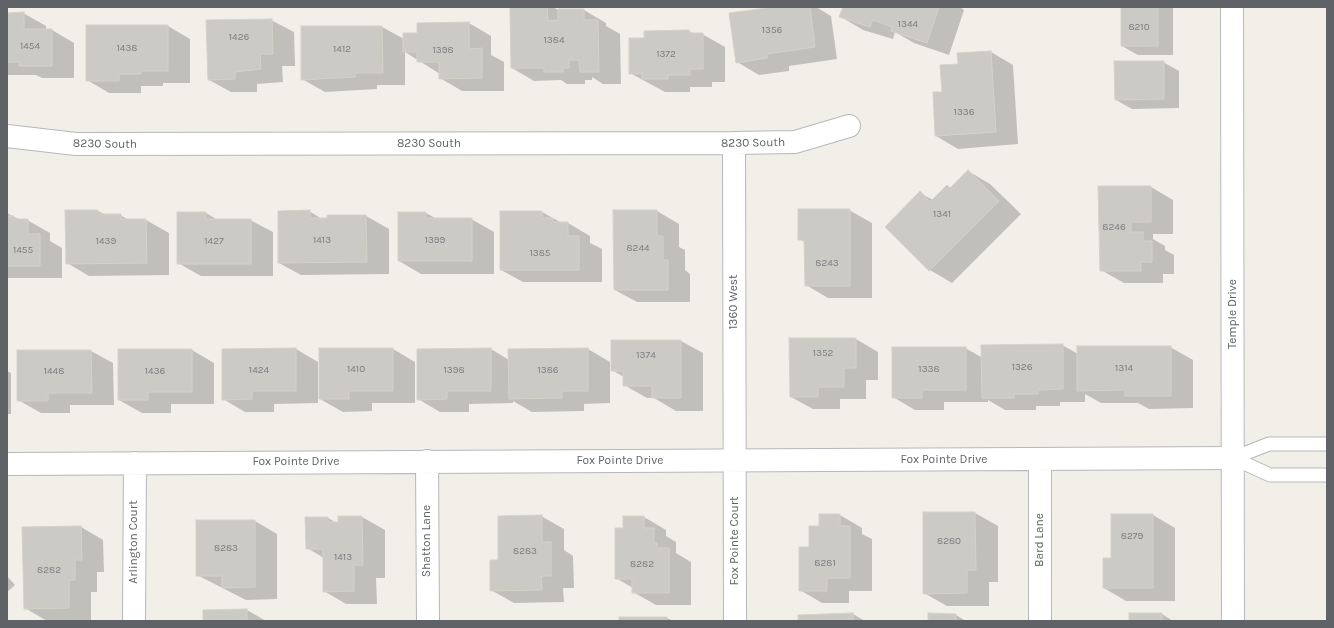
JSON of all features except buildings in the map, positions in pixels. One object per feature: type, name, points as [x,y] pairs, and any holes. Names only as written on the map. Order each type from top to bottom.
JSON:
[{"type":"street","name":"Temple Drive","points":[[1232,7],[1233,621]]},
{"type":"street","name":"8230 South","points":[[7,136],[76,144],[734,144],[795,142],[849,126]]},
{"type":"street","name":"1360 West","points":[[734,144],[735,460]]},
{"type":"street","name":"Fox Pointe Drive","points":[[7,464],[1233,458]]},
{"type":"street","name":"Bard Lane","points":[[1040,459],[1040,621]]},
{"type":"street","name":"Fox Pointe Court","points":[[735,460],[735,621]]},
{"type":"street","name":"Shatton Lane","points":[[427,461],[428,621]]},
{"type":"street","name":"Arlington Court","points":[[134,621],[135,463]]},
{"type":"lane","points":[[1233,458],[1269,444],[1327,444]]},
{"type":"lane","points":[[1233,458],[1270,475],[1327,475]]}]
